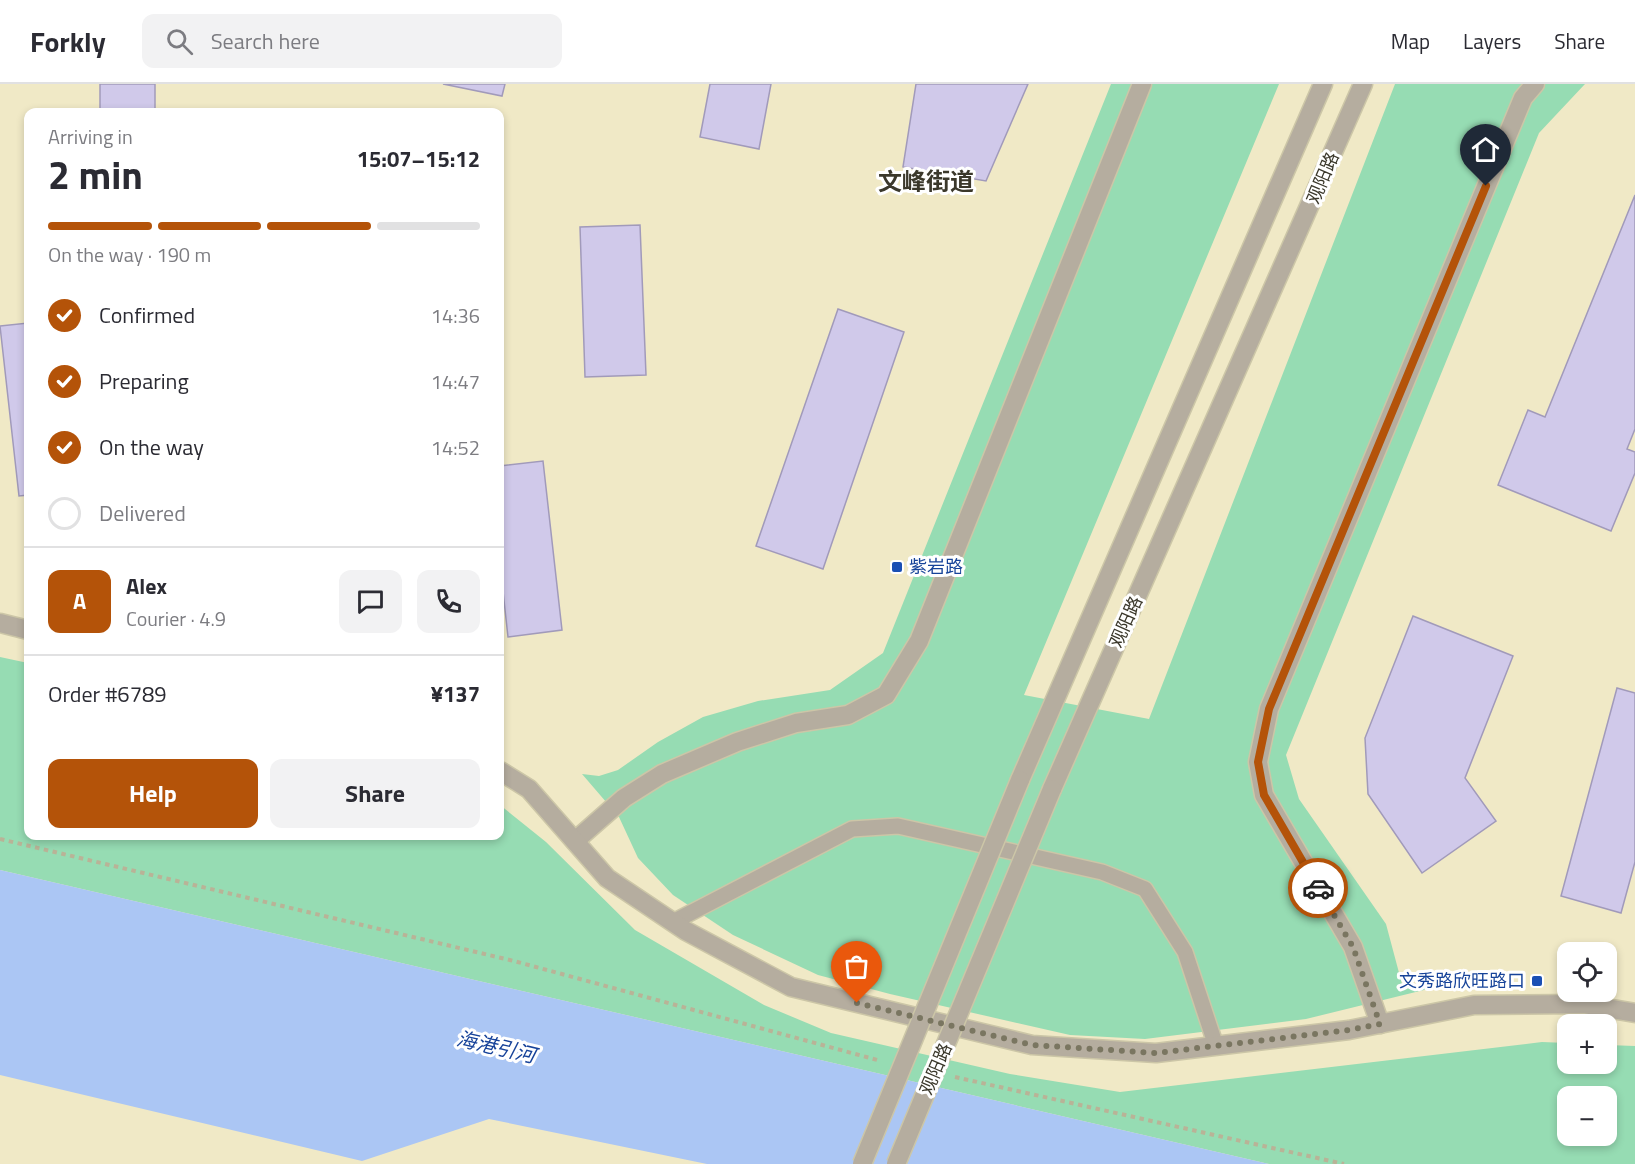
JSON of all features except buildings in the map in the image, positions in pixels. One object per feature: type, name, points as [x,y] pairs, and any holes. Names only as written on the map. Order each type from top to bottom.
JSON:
[{"type":"street","points":[[575,841],[624,798],[662,774],[737,742],[796,723],[848,715],[886,695],[919,641],[1143,84]]},
{"type":"street","name":"观阳路","points":[[862,1164],[1020,780],[1323,84]]},
{"type":"street","name":"观阳路","points":[[896,1164],[1052,789],[1363,84]]},
{"type":"street","points":[[1380,1024],[1353,947],[1264,795],[1258,762],[1269,709],[1522,98],[1535,84]]},
{"type":"street","points":[[0,623],[24,629]]},
{"type":"street","points":[[504,773],[529,789],[607,878],[673,922],[791,987],[1032,1045],[1156,1053],[1380,1024],[1474,1005],[1583,1004],[1635,1013]]},
{"type":"lane","points":[[673,922],[852,829],[898,826],[1102,872],[1145,889],[1185,952],[1216,1046]]},
{"type":"path","points":[[0,839],[514,961],[884,1061]]},
{"type":"path","points":[[953,1077],[1344,1164]]},
{"type":"green space","points":[[1111,84],[1279,84],[1024,695],[1149,719],[1395,84],[1585,84],[1539,133],[1286,755],[1299,799],[1386,924],[1402,984],[1432,988],[1306,1019],[1145,1039],[1070,1035],[890,994],[818,975],[733,935],[673,895],[638,858],[619,817],[582,774],[599,776],[618,770],[658,742],[703,717],[758,701],[830,690],[883,653]]},
{"type":"green space","points":[[0,657],[24,662],[24,840],[504,840],[504,808],[546,842],[635,930],[764,1005],[831,1033],[1010,1074],[1120,1092],[1542,1042],[1557,1043],[1557,1074],[1617,1074],[1617,1045],[1635,1046],[1635,1164],[1269,1164],[0,870]]},
{"type":"water","name":"海港引河","points":[[0,870],[1269,1164],[707,1164],[489,1119],[362,1161],[0,1075]]},
{"type":"way so far","points":[[857,1003],[1032,1045],[1156,1053],[1349,1030],[1380,1024],[1353,947],[1318,888]]},
{"type":"place","name":"紫岩路","points":[[897,567]]},
{"type":"place","name":"文秀路欣旺路口","points":[[1537,981]]},
{"type":"district","name":"文峰街道","points":[[926,182]]},
{"type":"route","points":[[1318,888],[1264,795],[1258,762],[1269,709],[1486,186]]}]
